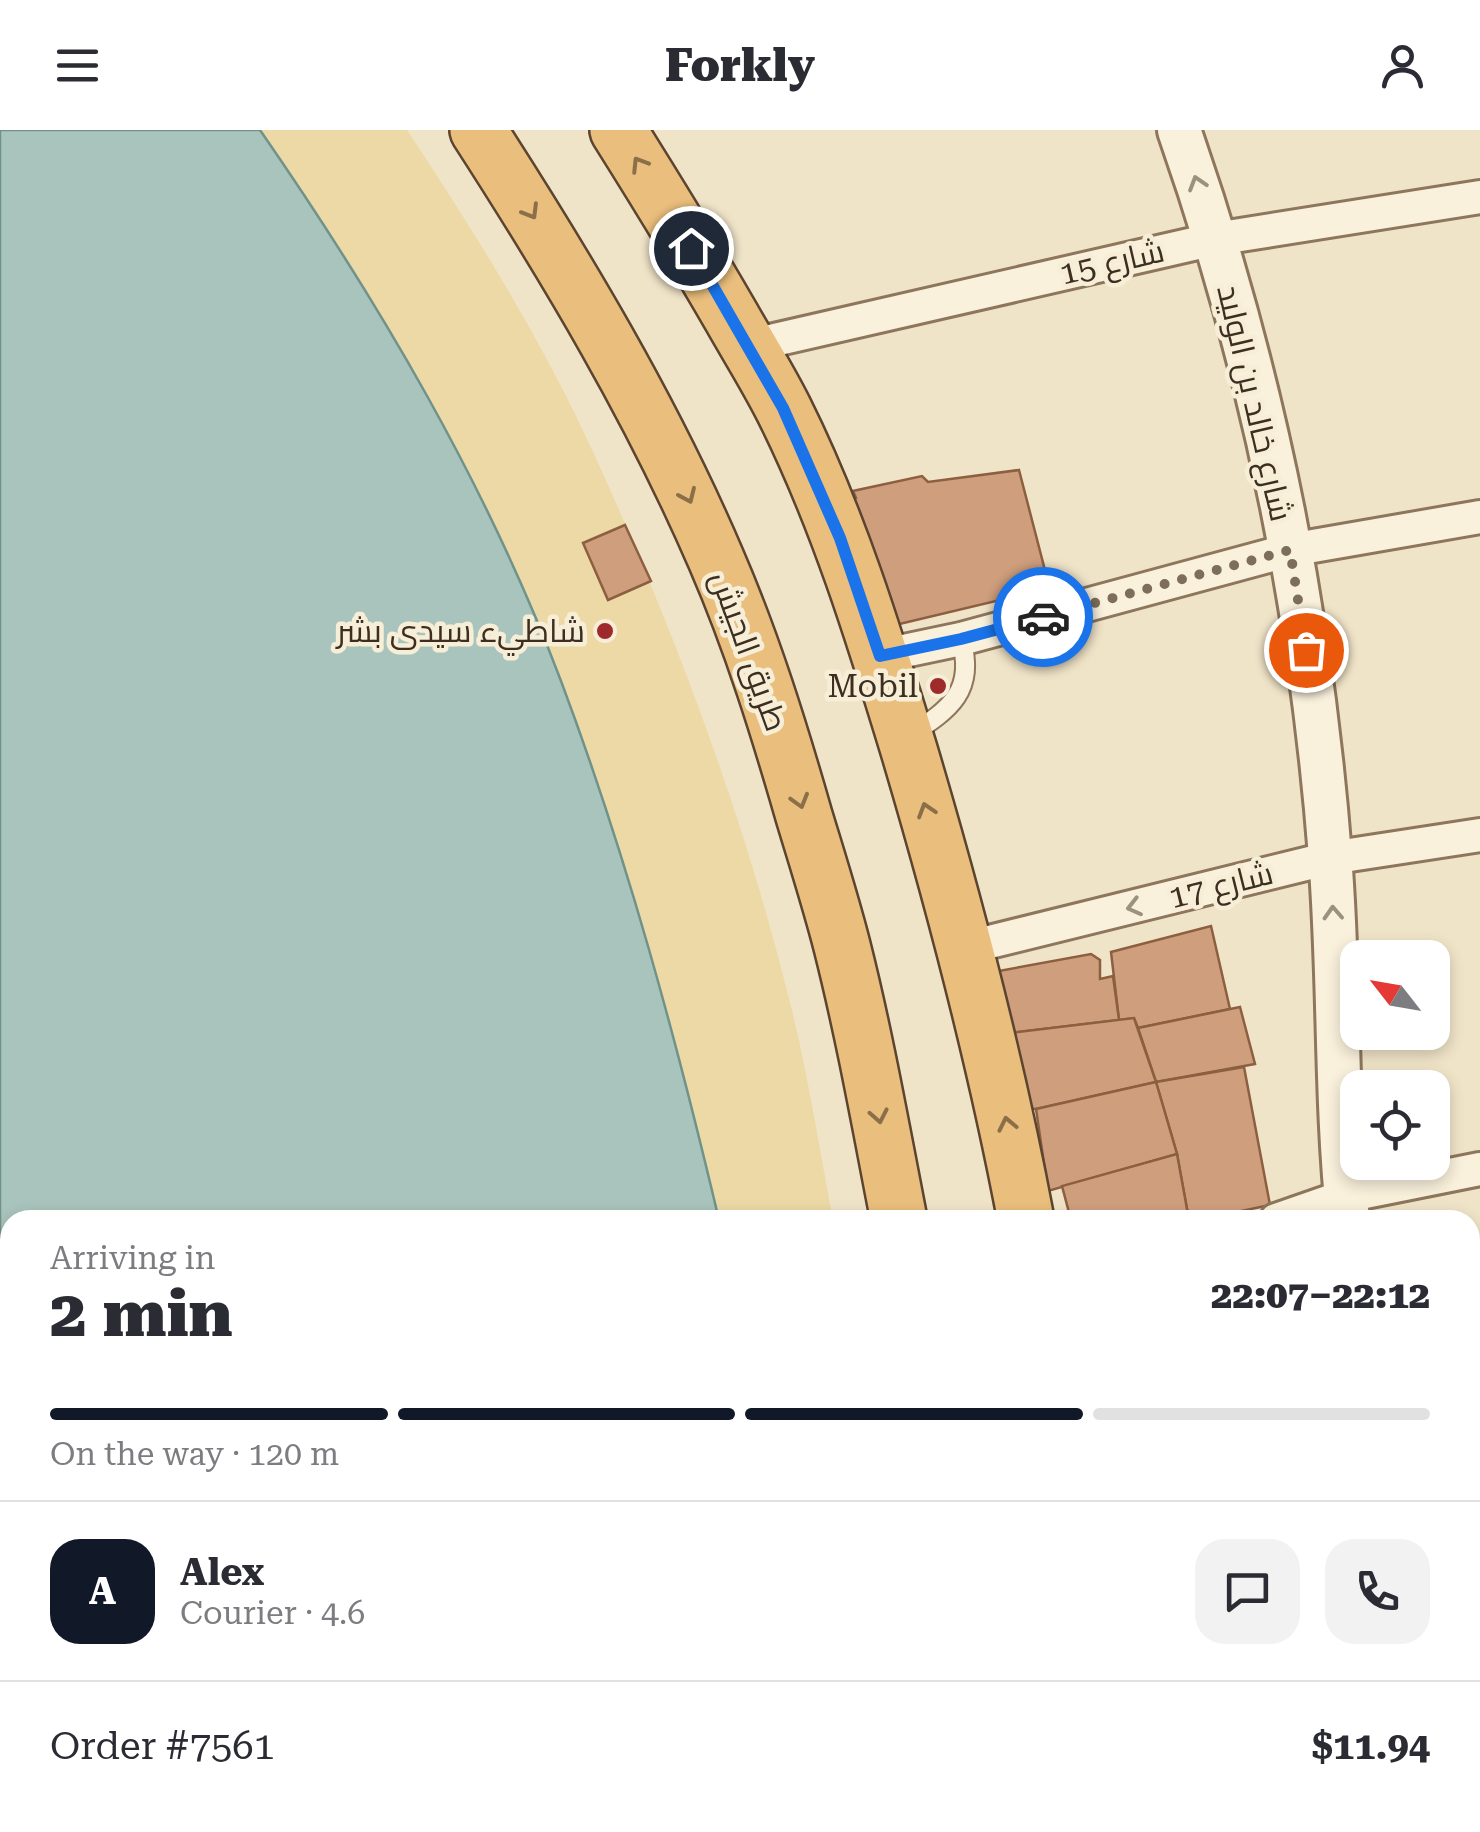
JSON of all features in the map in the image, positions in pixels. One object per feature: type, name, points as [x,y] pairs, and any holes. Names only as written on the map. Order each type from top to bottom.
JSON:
[{"type":"highway","name":"طريق الجيش","points":[[478,130],[626,372],[717,562],[785,750],[841,943],[897,1210]]},
{"type":"highway","points":[[618,130],[783,408],[840,538],[880,656],[965,948],[1024,1210]]},
{"type":"street","name":"شارع خالد بن الوليد","points":[[1180,130],[1215,239],[1260,406],[1290,550],[1316,716],[1330,858],[1346,1208]]},
{"type":"street","name":"شارع 15","points":[[748,346],[1215,239],[1480,197]]},
{"type":"street","points":[[880,656],[961,639],[1290,550],[1480,517]]},
{"type":"street","name":"شارع 17","points":[[965,948],[1330,858],[1480,835]]},
{"type":"street","points":[[1346,1208],[1480,1169]]},
{"type":"lane","points":[[905,738],[955,701],[966,666],[961,639]]},
{"type":"sand","name":"شاطيء سيدى بشر","points":[[260,130],[407,130],[496,270],[556,377],[650,582],[734,809],[792,1012],[831,1210],[716,1210],[629,881],[585,747],[532,608],[427,396]]},
{"type":"water","points":[[0,130],[260,130],[347,261],[427,396],[532,608],[585,747],[629,881],[716,1210],[0,1210]]},
{"type":"building","points":[[1019,470],[1047,578],[1035,583],[1042,590],[891,626],[844,504],[856,498],[853,491],[922,476],[928,482]]},
{"type":"building","points":[[625,525],[651,581],[608,600],[583,543]]},
{"type":"building","points":[[1211,926],[1230,1009],[1138,1028],[1134,1018],[1119,1020],[1111,952]]},
{"type":"building","points":[[1091,954],[1100,960],[1100,979],[1113,976],[1119,1020],[1002,1034],[988,973]]},
{"type":"building","points":[[1240,1007],[1255,1064],[1156,1082],[1138,1028]]},
{"type":"building","points":[[1134,1018],[1156,1082],[1036,1109],[1014,1107],[1002,1034]]},
{"type":"building","points":[[1244,1067],[1270,1205],[1246,1210],[1187,1210],[1177,1154],[1156,1082]]},
{"type":"building","points":[[1156,1082],[1177,1154],[1048,1191],[1036,1109]]},
{"type":"building","points":[[1177,1154],[1187,1210],[1068,1210],[1062,1186]]},
{"type":"way so far","points":[[1043,617],[1290,550],[1306,650]]},
{"type":"place","name":"شاطيء سيدى بشر","points":[[605,631]]},
{"type":"place","name":"Mobil","points":[[938,686]]},
{"type":"route","points":[[691,248],[783,408],[813,472],[880,656],[1043,617]]}]
